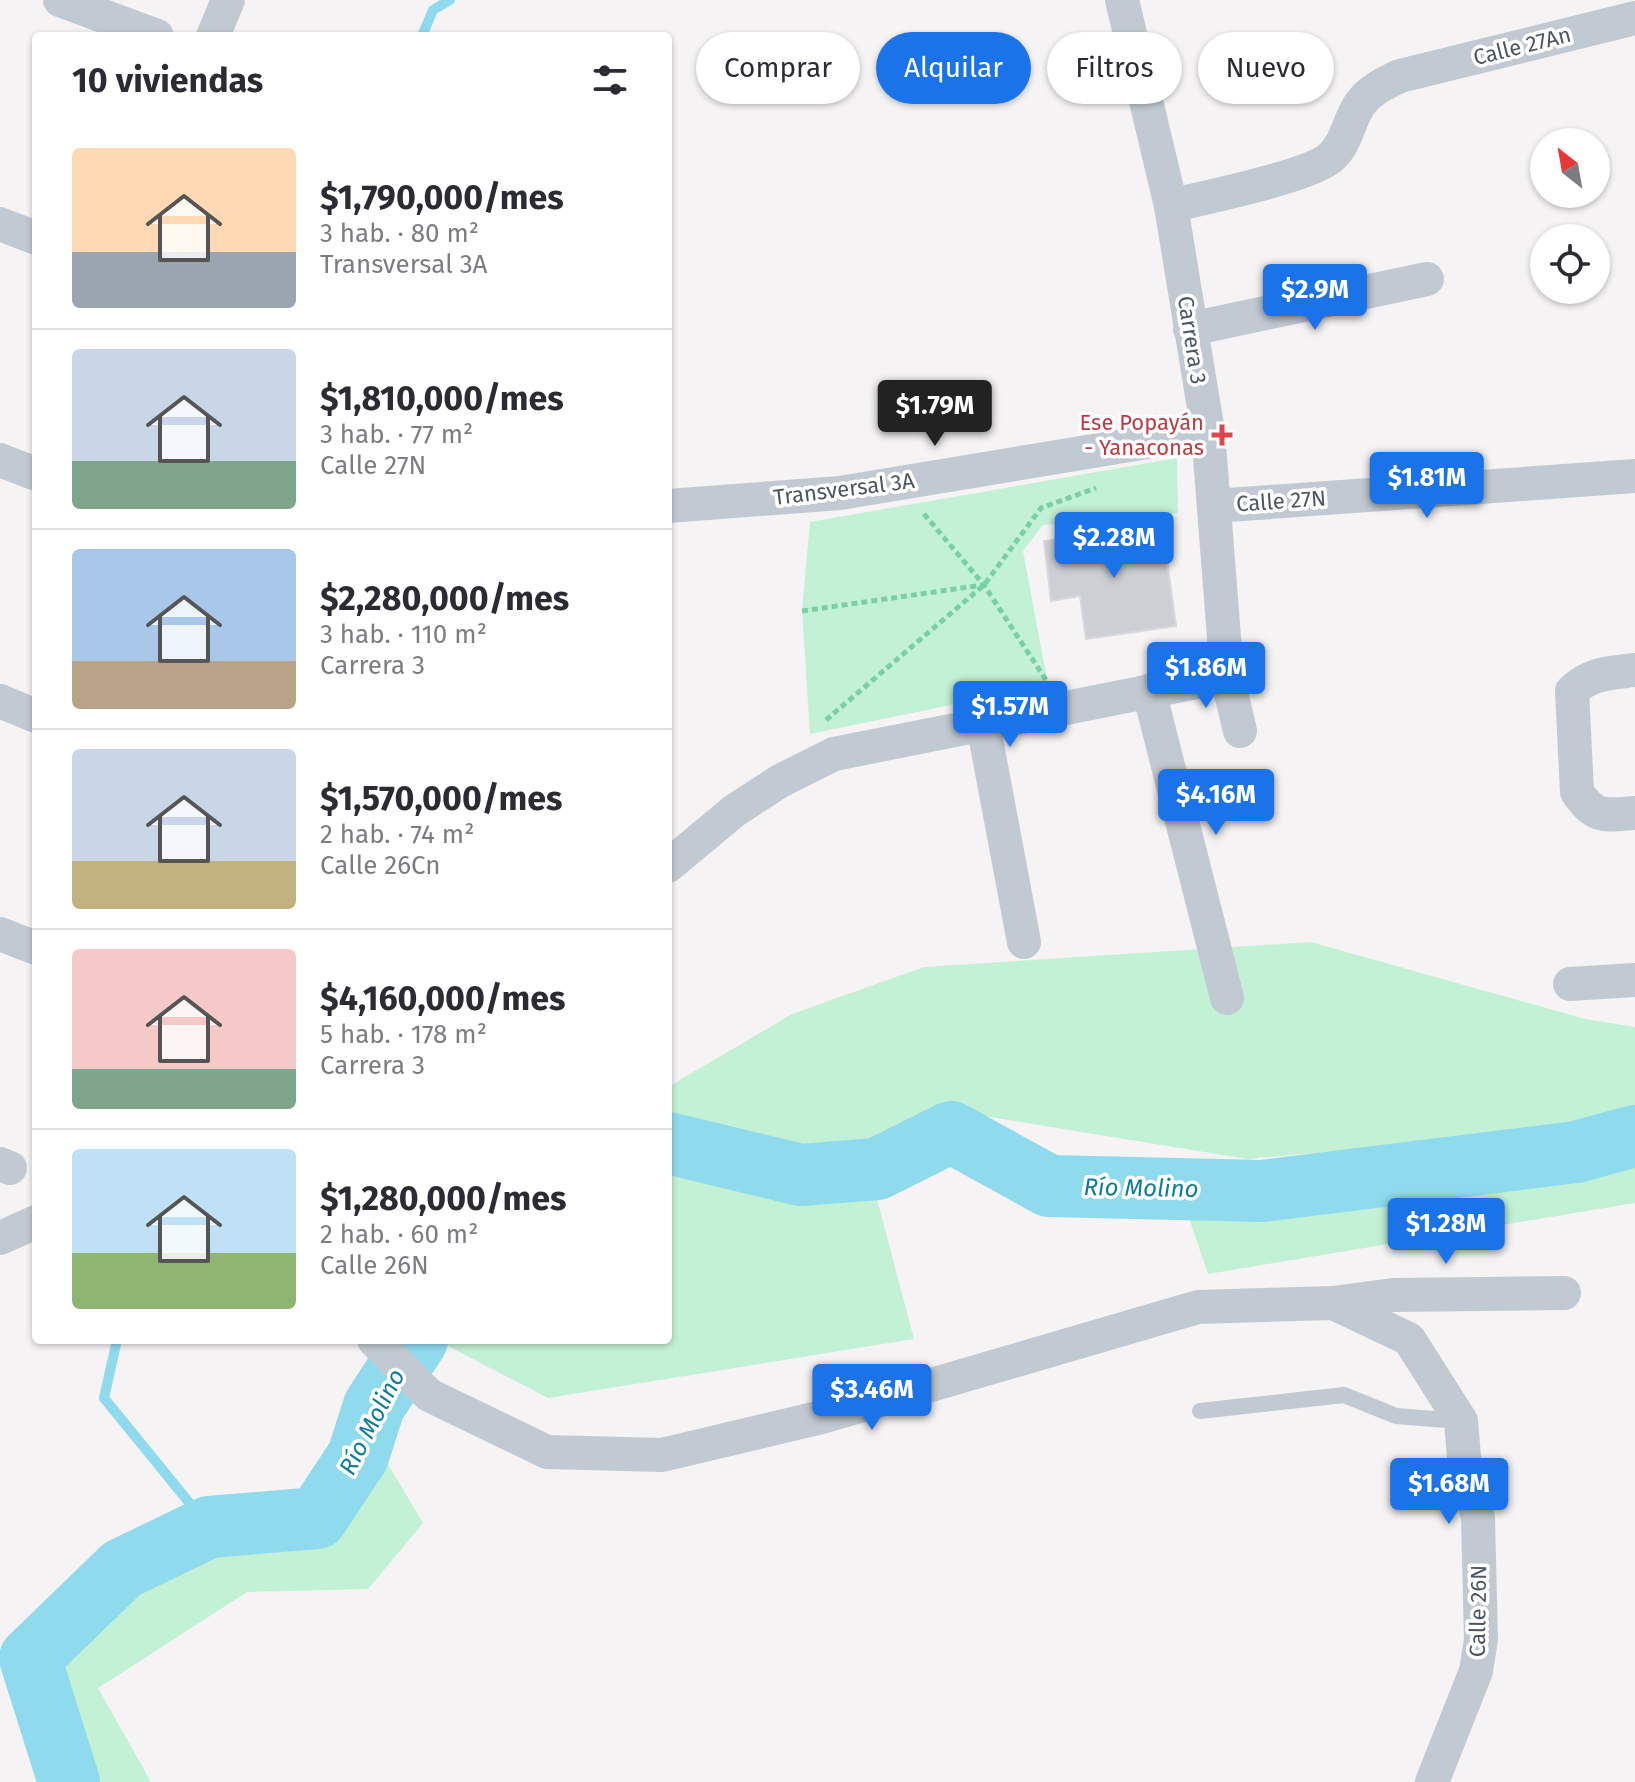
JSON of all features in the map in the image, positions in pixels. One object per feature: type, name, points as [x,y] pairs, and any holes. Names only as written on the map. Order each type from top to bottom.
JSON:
[{"type":"street","points":[[60,0],[146,32]]},
{"type":"street","points":[[215,32],[228,0]]},
{"type":"street","name":"Carrera 3","points":[[1122,0],[1171,206],[1208,432],[1227,676],[1240,731]]},
{"type":"street","name":"Calle 27An","points":[[1171,206],[1308,169],[1331,158],[1344,140],[1359,105],[1375,88],[1400,76],[1635,18]]},
{"type":"street","points":[[0,224],[32,236]]},
{"type":"street","points":[[1190,329],[1427,279]]},
{"type":"street","name":"Transversal 3A","points":[[672,506],[840,493],[1208,432]]},
{"type":"street","points":[[0,460],[32,472]]},
{"type":"street","name":"Calle 27N","points":[[1214,506],[1635,476]]},
{"type":"street","points":[[1635,670],[1598,674],[1583,680],[1572,691],[1577,792],[1586,805],[1600,815],[1635,813]]},
{"type":"street","points":[[672,863],[734,811],[780,781],[834,754],[1227,676]]},
{"type":"street","points":[[1149,691],[1227,998]]},
{"type":"street","points":[[0,701],[32,714]]},
{"type":"street","points":[[983,724],[1024,942]]},
{"type":"street","points":[[0,934],[32,946]]},
{"type":"street","points":[[1570,984],[1635,980]]},
{"type":"street","points":[[0,1238],[32,1224]]},
{"type":"street","points":[[378,1344],[429,1395],[547,1452],[662,1455],[822,1417],[1198,1307],[1333,1303],[1393,1295],[1564,1293]]},
{"type":"street","name":"Calle 26N","points":[[1333,1303],[1409,1339],[1461,1421],[1464,1457],[1478,1518],[1481,1639],[1476,1671],[1432,1782]]},
{"type":"lane","points":[[1200,1411],[1344,1395],[1396,1416],[1461,1421]]},
{"type":"path","points":[[898,483],[984,585],[1061,709]]},
{"type":"path","points":[[822,724],[984,585],[1041,508],[1109,483]]},
{"type":"path","points":[[802,611],[984,585]]},
{"type":"green space","points":[[1177,458],[1178,513],[1043,525],[1023,551],[1048,685],[810,734],[802,611],[810,522]]},
{"type":"green space","points":[[1311,942],[1585,1019],[1635,1027],[1635,1109],[1494,1138],[1247,1159],[954,1111],[898,1142],[808,1158],[672,1139],[672,1085],[792,1014],[924,967]]},
{"type":"green space","points":[[1635,1148],[1635,1203],[1208,1274],[1189,1218],[1332,1200]]},
{"type":"green space","points":[[681,1161],[800,1188],[873,1184],[914,1339],[548,1398],[444,1344],[672,1344],[672,1162]]},
{"type":"green space","points":[[376,1444],[423,1523],[368,1589],[247,1592],[98,1688],[151,1782],[91,1782],[51,1665],[153,1575],[220,1543],[327,1532]]},
{"type":"building","points":[[1162,524],[1176,626],[1086,639],[1080,596],[1051,601],[1044,541]]},
{"type":"waterway","points":[[424,32],[433,10],[450,0]]},
{"type":"waterway","name":"Río Molino","points":[[672,1144],[801,1175],[877,1169],[951,1132],[1049,1186],[1262,1191],[1576,1152],[1635,1136]]},
{"type":"waterway","points":[[116,1344],[104,1398],[209,1527]]},
{"type":"waterway","name":"Río Molino","points":[[69,1782],[30,1658],[122,1569],[209,1527],[317,1518],[358,1456],[374,1406],[414,1344]]},
{"type":"place","name":"Ese Popayán - Yanaconas","points":[[1222,435]]}]
